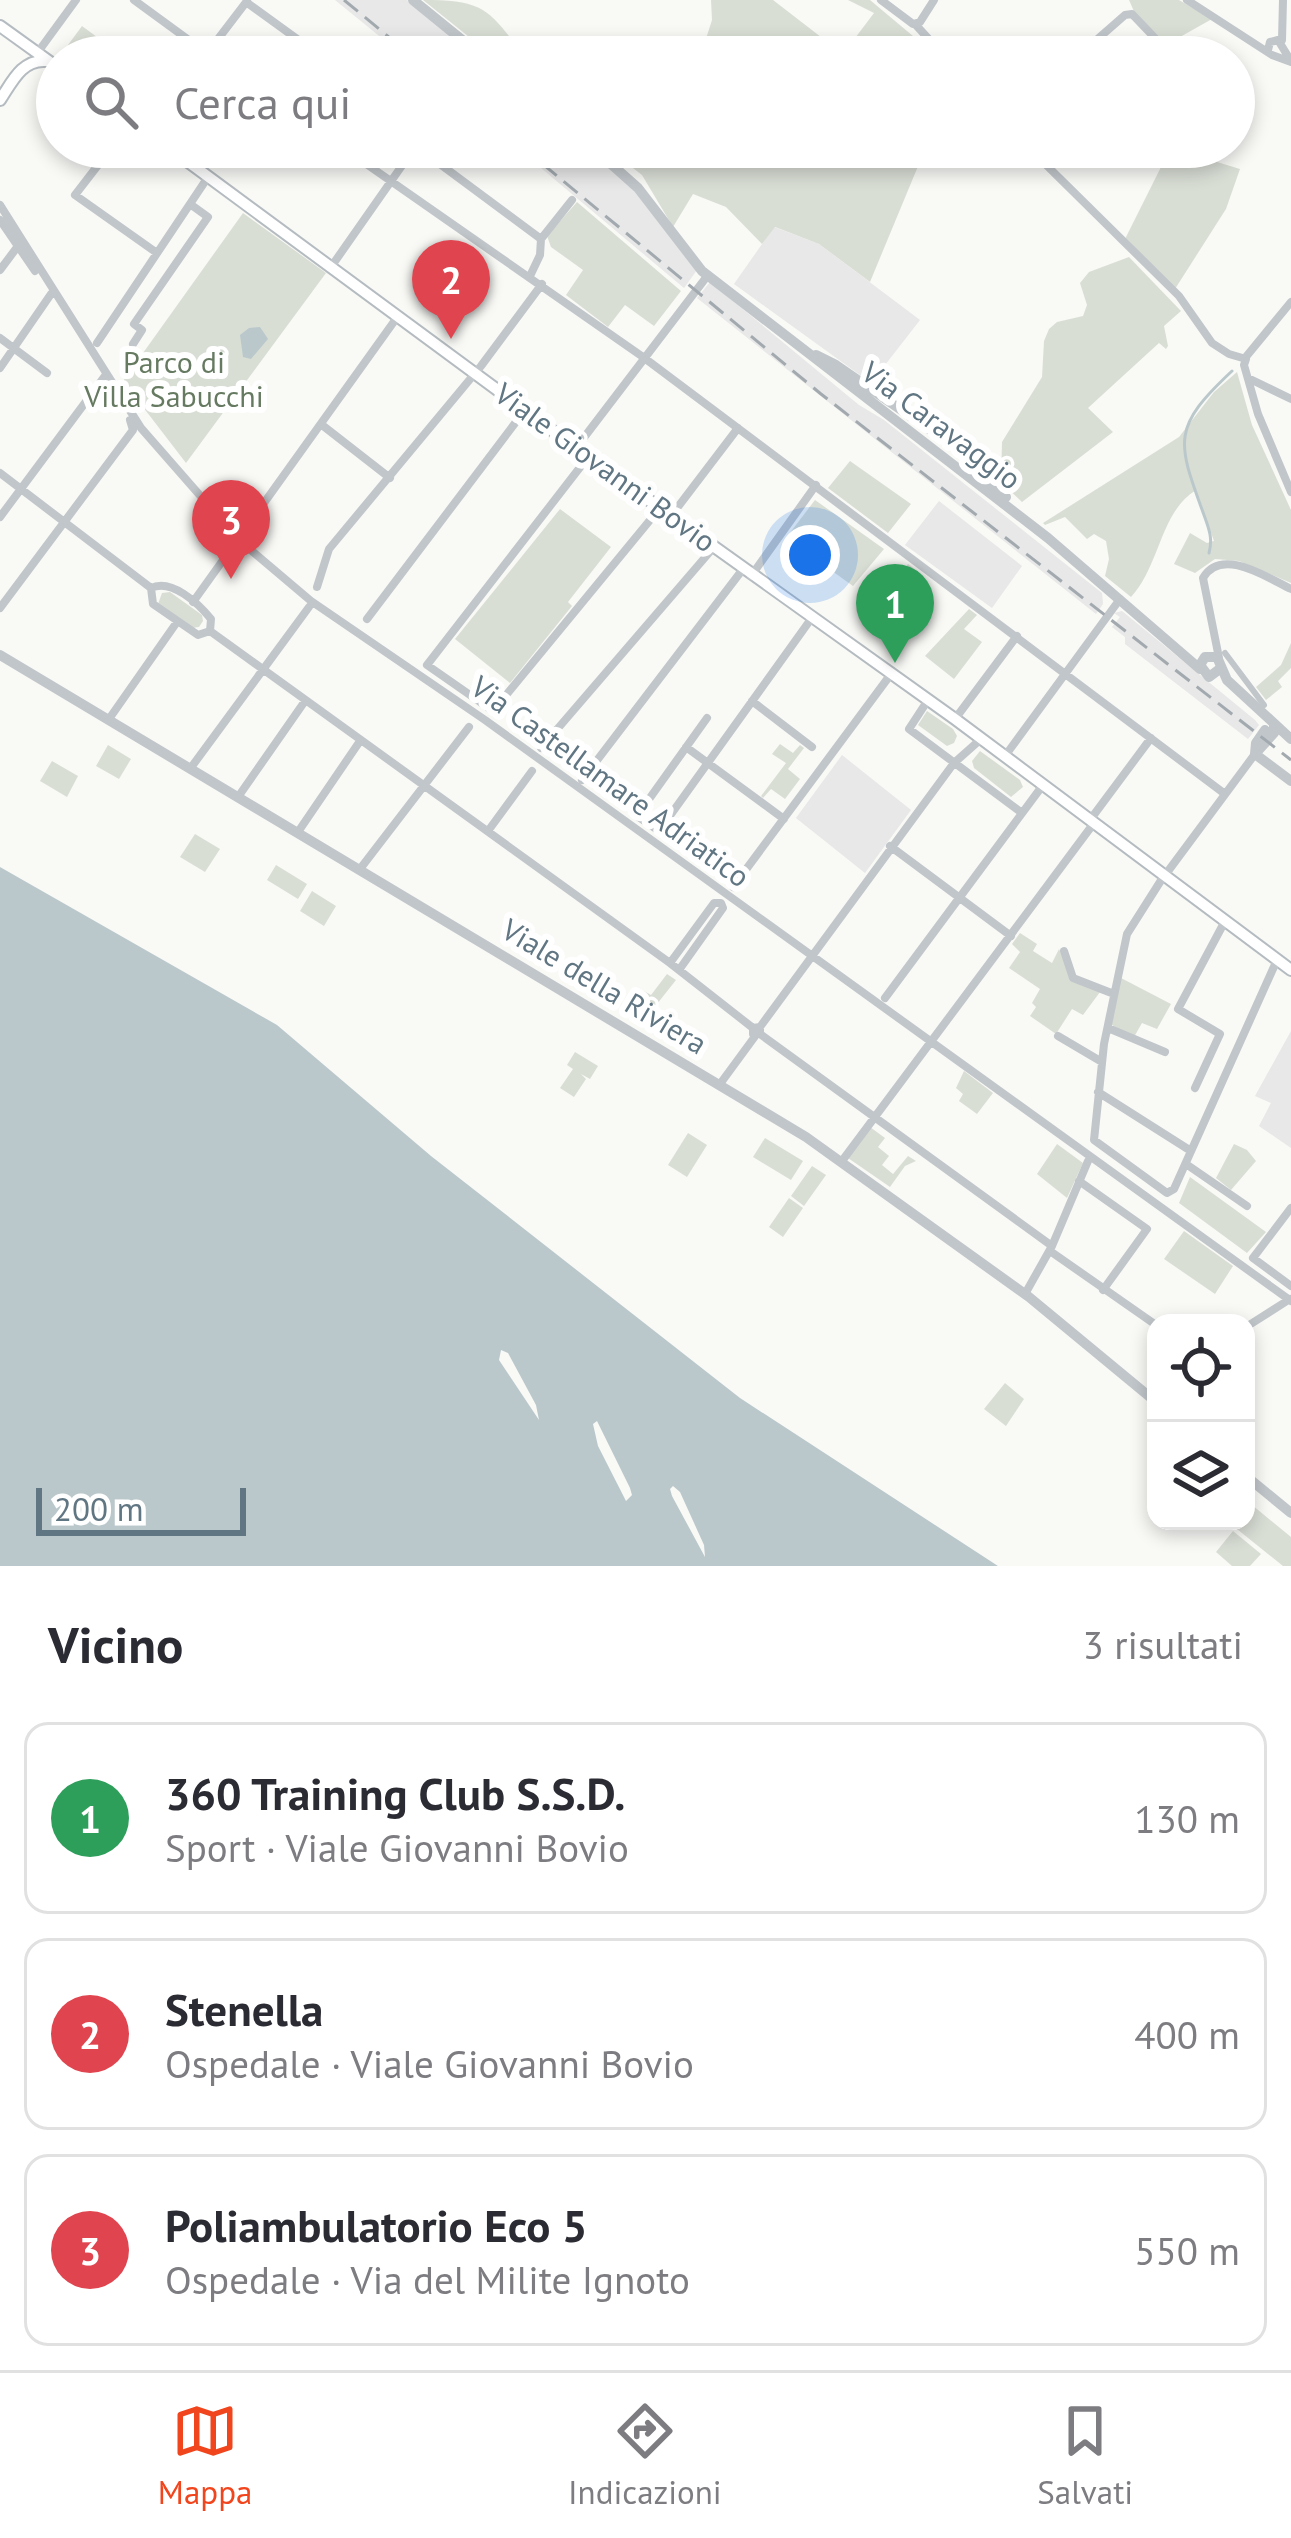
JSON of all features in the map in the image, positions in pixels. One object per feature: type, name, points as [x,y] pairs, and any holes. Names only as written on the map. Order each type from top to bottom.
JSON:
[{"type":"main road","points":[[0,26],[36,56]]},
{"type":"main road","points":[[14,36],[25,53],[36,58]]},
{"type":"main road","points":[[0,100],[36,66]]},
{"type":"main road","name":"Viale Giovanni Bovio","points":[[196,168],[811,619],[955,719],[1291,970]]},
{"type":"street","points":[[55,36],[76,0]]},
{"type":"street","points":[[134,0],[181,36]]},
{"type":"street","points":[[413,0],[457,36]]},
{"type":"street","points":[[881,0],[926,36]]},
{"type":"street","points":[[915,24],[934,0]]},
{"type":"street","points":[[1186,0],[1245,36]]},
{"type":"street","points":[[1281,50],[1283,0]]},
{"type":"street","points":[[222,36],[247,1],[294,36]]},
{"type":"street","points":[[1101,36],[1132,14],[1153,36]]},
{"type":"street","points":[[1268,50],[1272,41],[1291,62]]},
{"type":"street","points":[[1255,42],[1268,50],[1281,50]]},
{"type":"street","points":[[96,168],[75,195],[157,253]]},
{"type":"street","points":[[374,168],[643,357],[1225,794]]},
{"type":"street","points":[[331,267],[401,168]]},
{"type":"street","points":[[445,168],[542,239]]},
{"type":"street","name":"Via Caravaggio","points":[[616,168],[638,188],[706,276],[1048,538],[1181,651],[1213,663]]},
{"type":"street","points":[[1049,168],[1179,296],[1208,339],[1243,361],[1258,414],[1290,489]]},
{"type":"street","points":[[98,343],[208,177]]},
{"type":"street","points":[[530,276],[542,239],[572,200]]},
{"type":"street","points":[[133,344],[142,330],[134,324],[208,218],[190,204]]},
{"type":"street","name":"Via Castellamare Adriatico","points":[[0,205],[141,428],[239,540],[310,602],[485,721],[1290,1300]]},
{"type":"street","points":[[0,220],[134,427],[66,521],[4,593],[0,608]]},
{"type":"street","points":[[0,270],[18,246]]},
{"type":"street","points":[[576,448],[706,276]]},
{"type":"street","points":[[317,587],[329,549],[542,284]]},
{"type":"street","points":[[0,368],[51,294]]},
{"type":"street","points":[[1243,361],[1291,302]]},
{"type":"street","points":[[193,602],[398,316]]},
{"type":"street","points":[[0,338],[46,373]]},
{"type":"street","points":[[0,517],[105,376]]},
{"type":"street","points":[[1248,378],[1291,399]]},
{"type":"street","points":[[368,619],[525,410]]},
{"type":"street","points":[[322,424],[390,478]]},
{"type":"street","points":[[485,721],[738,428]]},
{"type":"street","points":[[493,711],[427,664],[588,457]]},
{"type":"street","points":[[0,473],[151,588],[153,604],[198,635],[210,632]]},
{"type":"street","points":[[582,780],[815,485]]},
{"type":"street","points":[[541,748],[714,547]]},
{"type":"street","points":[[1277,960],[1170,1193],[1094,1140],[1102,1062],[1126,934],[1164,876],[1277,731],[1213,663],[1203,578],[1210,568],[1238,566],[1291,589]]},
{"type":"street","points":[[151,588],[168,585],[193,602],[211,619],[210,632]]},
{"type":"street","points":[[1005,756],[1120,599]]},
{"type":"street","points":[[190,769],[309,607]]},
{"type":"street","points":[[707,718],[637,815],[659,831],[811,619]]},
{"type":"street","points":[[109,719],[177,622]]},
{"type":"street","points":[[210,632],[670,963],[1147,1319]]},
{"type":"street","points":[[955,719],[1018,636]]},
{"type":"street","name":"Viale della Riviera","points":[[0,655],[842,1161],[1024,1294],[1147,1395]]},
{"type":"street","points":[[1213,663],[1264,705]]},
{"type":"street","points":[[734,887],[891,674]]},
{"type":"street","points":[[928,700],[908,729],[1022,813]]},
{"type":"street","points":[[238,797],[305,701]]},
{"type":"street","points":[[752,701],[812,747]]},
{"type":"street","points":[[360,869],[470,727]]},
{"type":"street","points":[[842,1161],[1011,936],[1151,738]]},
{"type":"street","points":[[720,1084],[890,846],[953,763],[981,739]]},
{"type":"street","points":[[298,832],[360,741]]},
{"type":"street","points":[[686,747],[784,819]]},
{"type":"street","points":[[1256,754],[1291,782]]},
{"type":"street","points":[[488,831],[532,771]]},
{"type":"street","points":[[885,998],[1043,785]]},
{"type":"street","points":[[890,846],[1011,936]]},
{"type":"street","points":[[670,963],[714,903],[722,903],[679,970]]},
{"type":"street","points":[[1196,1088],[1220,1034],[1178,1009],[1225,921]]},
{"type":"street","points":[[1064,951],[1073,978],[1114,994]]},
{"type":"street","points":[[1108,1028],[1166,1052]]},
{"type":"street","points":[[1058,1036],[1102,1062]]},
{"type":"street","points":[[1099,1092],[1191,1150]]},
{"type":"street","points":[[1024,1294],[1051,1248],[1088,1161]]},
{"type":"street","points":[[1186,1164],[1247,1206]]},
{"type":"street","points":[[1079,1181],[1147,1229],[1103,1290]]},
{"type":"street","points":[[1291,1208],[1253,1258],[1291,1286]]},
{"type":"street","points":[[1255,1321],[1290,1300]]},
{"type":"street","points":[[1255,1483],[1291,1513]]},
{"type":"shaded area","points":[[335,0],[407,0],[451,36],[379,36]]},
{"type":"shaded area","points":[[541,168],[610,168],[636,190],[697,270],[684,288]]},
{"type":"shaded area","points":[[774,227],[819,244],[920,320],[871,383],[734,284]]},
{"type":"shaded area","points":[[710,282],[859,405],[1102,593],[1103,604],[1096,614],[697,298]]},
{"type":"shaded area","points":[[260,327],[268,339],[251,359],[243,357],[240,335]]},
{"type":"shaded area","points":[[939,501],[1022,566],[992,608],[905,545]]},
{"type":"shaded area","points":[[1122,611],[1255,720],[1259,725],[1248,739],[1125,644],[1125,637],[1112,627],[1120,617],[1114,613]]},
{"type":"shaded area","points":[[842,755],[911,810],[865,873],[796,818]]},
{"type":"shaded area","points":[[0,867],[277,1025],[431,1156],[740,1398],[998,1566],[0,1566]]},
{"type":"shaded area","points":[[1291,1031],[1291,1148],[1259,1126],[1271,1103],[1255,1096]]},
{"type":"green space","points":[[423,0],[473,6],[494,18],[509,36],[468,36]]},
{"type":"green space","points":[[711,0],[773,0],[820,36],[707,36]]},
{"type":"green space","points":[[848,0],[870,0],[913,36],[857,36],[874,13]]},
{"type":"green space","points":[[1129,0],[1179,0],[1212,19],[1182,36],[1154,36]]},
{"type":"green space","points":[[82,26],[96,36],[75,36]]},
{"type":"green space","points":[[633,168],[917,168],[870,282],[819,244],[775,227],[762,244],[726,207],[693,194],[673,227]]},
{"type":"green space","points":[[1160,168],[1240,169],[1226,209],[1175,289],[1124,241]]},
{"type":"green space","points":[[577,202],[681,291],[654,326],[625,305],[608,327],[566,295],[583,270],[551,247],[547,236]]},
{"type":"green space","name":"Parco di Villa Sabucchi","points":[[243,213],[326,273],[186,463],[123,381]]},
{"type":"green space","points":[[1129,257],[1181,311],[1164,326],[1168,346],[1159,343],[1088,408],[1113,432],[1022,502],[1001,482],[1002,442],[1042,377],[1049,329],[1057,322],[1083,316],[1087,305],[1080,283],[1089,272]]},
{"type":"green space","points":[[1237,372],[1252,425],[1291,510],[1291,583],[1239,561],[1215,559],[1195,573],[1174,564],[1190,533],[1207,543],[1214,541],[1196,490],[1167,525],[1131,597],[1105,576],[1106,541],[1094,534],[1087,539],[1065,517],[1043,523],[1179,437],[1214,392]]},
{"type":"green space","points":[[850,461],[911,504],[888,533],[828,488]]},
{"type":"green space","points":[[815,500],[884,549],[853,586],[786,538]]},
{"type":"green space","points":[[560,509],[611,547],[568,602],[572,606],[510,683],[455,639]]},
{"type":"green space","points":[[908,564],[921,574],[897,604],[883,594]]},
{"type":"green space","points":[[170,592],[202,615],[199,627],[192,628],[158,604],[162,593]]},
{"type":"green space","points":[[969,609],[977,615],[964,629],[982,642],[954,679],[925,656]]},
{"type":"green space","points":[[1291,643],[1291,668],[1278,681],[1282,687],[1266,700],[1256,687],[1281,665]]},
{"type":"green space","points":[[927,711],[953,729],[954,743],[947,746],[918,725]]},
{"type":"green space","points":[[780,744],[793,753],[800,745],[804,748],[788,769],[800,779],[785,799],[771,789],[763,798],[786,763],[772,754]]},
{"type":"green space","points":[[108,745],[131,759],[119,779],[96,766]]},
{"type":"green space","points":[[980,751],[1023,787],[1011,797],[974,768],[972,761]]},
{"type":"green space","points":[[52,761],[78,776],[67,797],[40,781]]},
{"type":"green space","points":[[195,834],[220,849],[205,872],[180,857]]},
{"type":"green space","points":[[276,865],[307,884],[298,899],[267,880]]},
{"type":"green space","points":[[312,891],[336,906],[324,926],[300,911]]},
{"type":"green space","points":[[1020,933],[1037,944],[1033,951],[1052,963],[1059,949],[1069,972],[1100,992],[1083,1015],[1072,1009],[1056,1034],[1030,1016],[1040,989],[1009,968],[1020,952],[1012,944]]},
{"type":"green space","points":[[667,974],[676,980],[642,1023],[626,1013],[642,990],[651,995]]},
{"type":"green space","points":[[1121,978],[1171,1004],[1157,1029],[1142,1023],[1134,1037],[1110,1024]]},
{"type":"green space","points":[[575,1052],[598,1066],[590,1079],[581,1074],[586,1079],[574,1097],[560,1088],[573,1069],[567,1065]]},
{"type":"green space","points":[[964,1071],[993,1093],[977,1114],[959,1101],[963,1094],[956,1088]]},
{"type":"green space","points":[[870,1127],[885,1138],[878,1147],[889,1156],[882,1165],[893,1174],[908,1156],[916,1161],[905,1166],[890,1187],[848,1158]]},
{"type":"green space","points":[[688,1133],[707,1145],[687,1177],[668,1165]]},
{"type":"green space","points":[[765,1138],[803,1161],[791,1180],[753,1157]]},
{"type":"green space","points":[[1057,1144],[1083,1163],[1067,1198],[1037,1174]]},
{"type":"green space","points":[[1234,1144],[1256,1161],[1231,1190],[1216,1178]]},
{"type":"green space","points":[[812,1166],[826,1175],[804,1206],[791,1196]]},
{"type":"green space","points":[[1190,1177],[1266,1232],[1247,1253],[1179,1203]]},
{"type":"green space","points":[[789,1198],[803,1208],[783,1237],[769,1227]]},
{"type":"green space","points":[[1184,1231],[1233,1266],[1215,1294],[1164,1259]]},
{"type":"green space","points":[[1005,1383],[1024,1399],[1006,1426],[984,1409]]},
{"type":"green space","points":[[1255,1507],[1291,1537],[1291,1566],[1283,1566],[1238,1530],[1255,1530]]},
{"type":"green space","points":[[1233,1531],[1261,1554],[1250,1566],[1232,1566],[1216,1552]]},
{"type":"pier","points":[[501,1350],[508,1353],[539,1420],[499,1360]]},
{"type":"pier","points":[[597,1421],[630,1488],[632,1495],[626,1501],[598,1446],[593,1424]]},
{"type":"pier","points":[[673,1486],[704,1545],[705,1557],[672,1496]]},
{"type":"waterway","points":[[1209,553],[1210,534],[1188,469],[1185,437],[1198,407],[1232,371]]},
{"type":"railway","points":[[344,0],[388,36]]},
{"type":"railway","points":[[547,168],[821,394],[1291,760]]},
{"type":"place","name":"Stenella","points":[[451,339]]},
{"type":"place","name":"Poliambulatorio Eco 5","points":[[231,579]]},
{"type":"place","name":"360 Training Club S.S.D.","points":[[895,663]]}]
